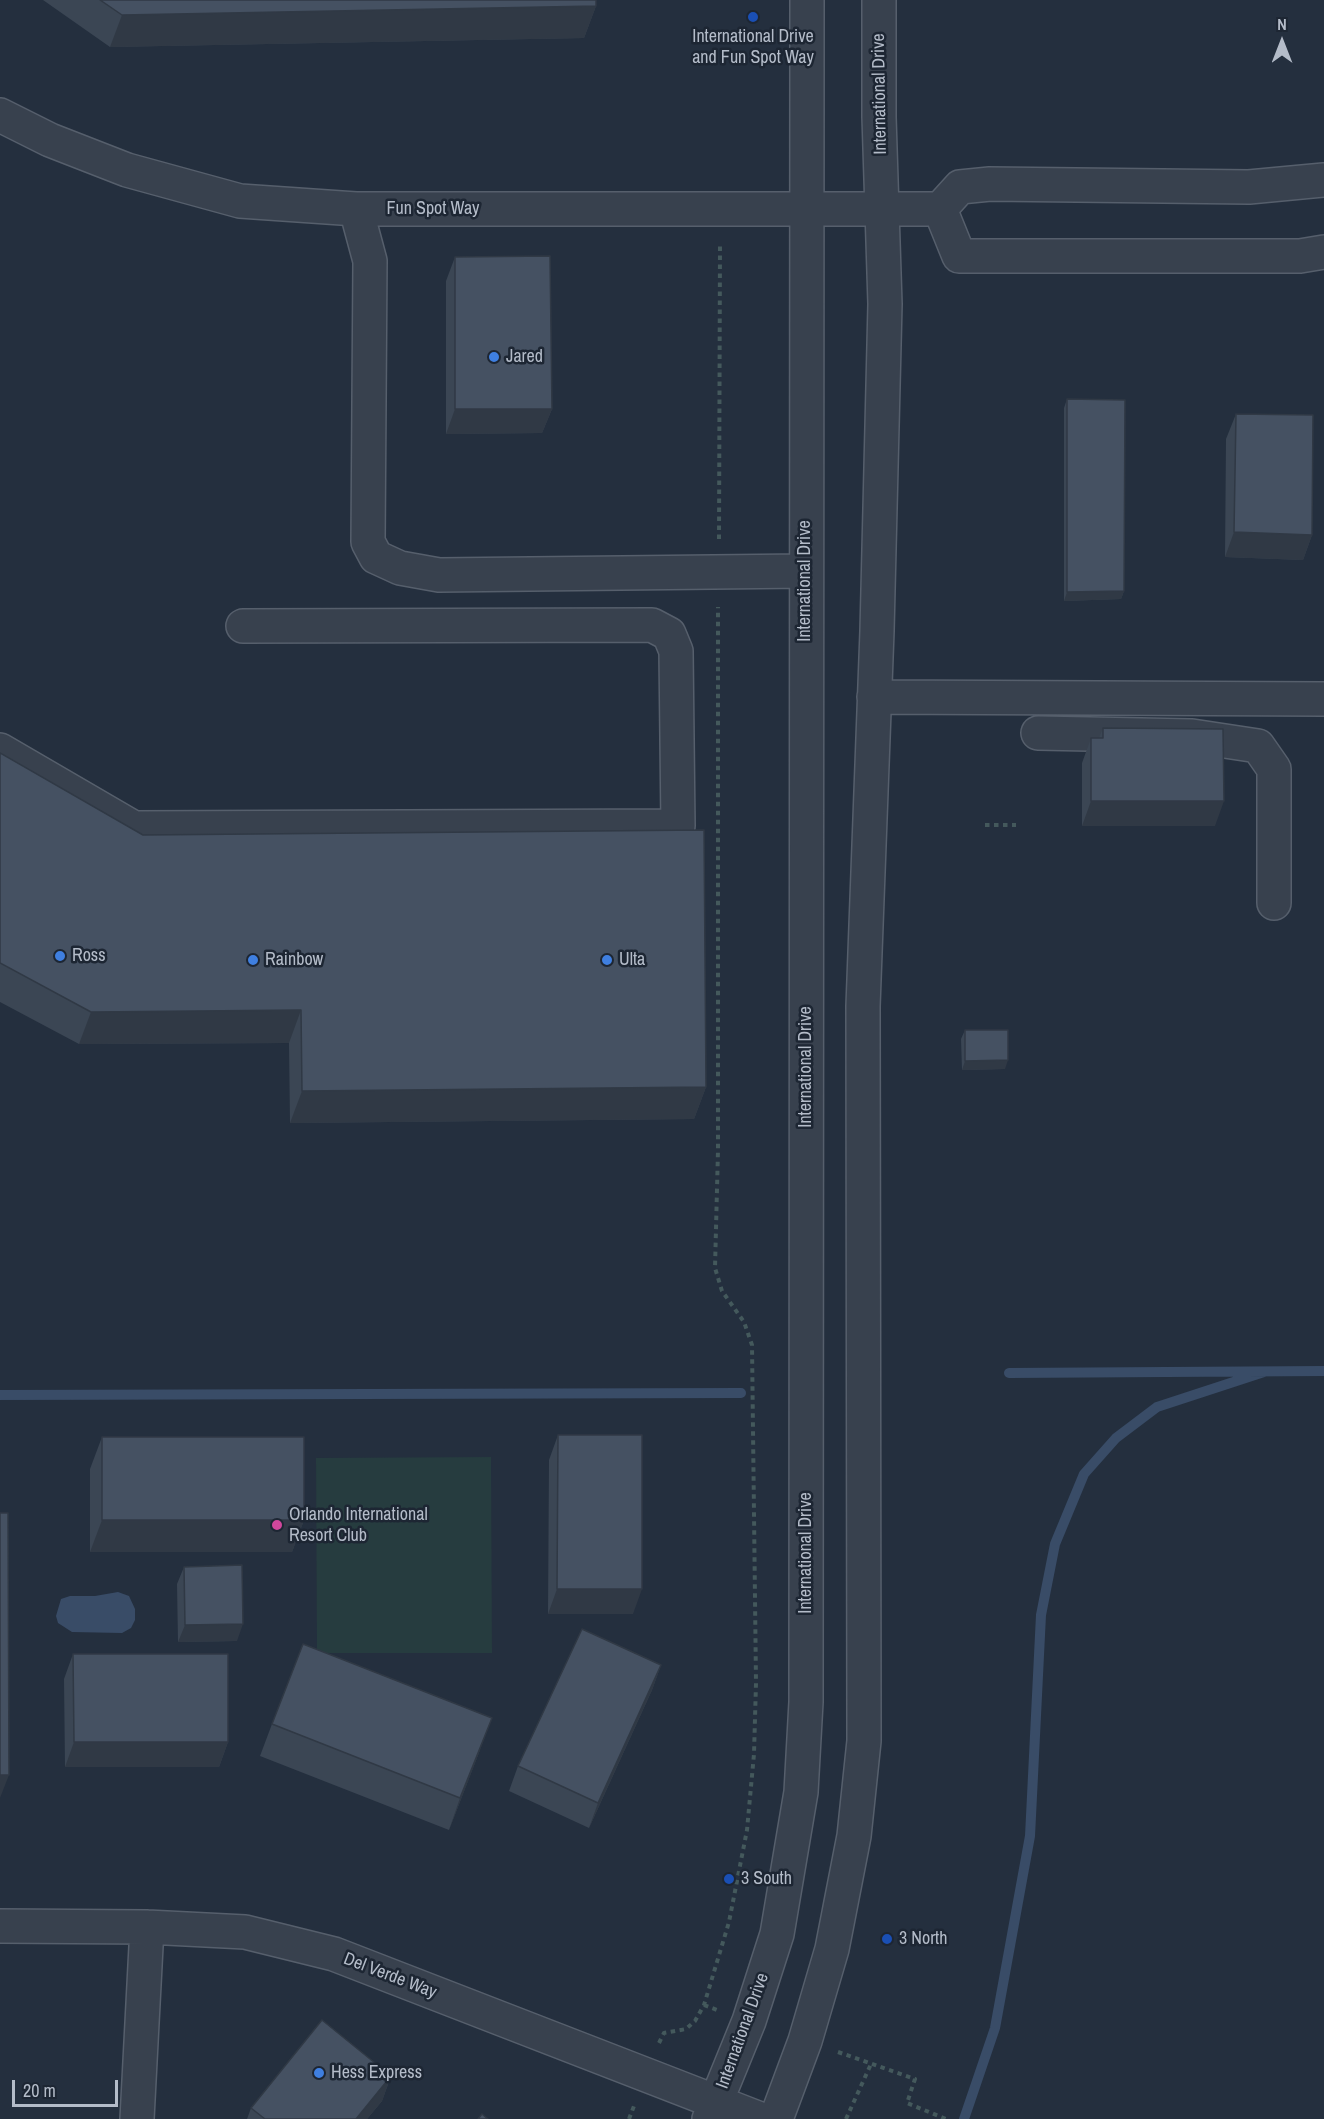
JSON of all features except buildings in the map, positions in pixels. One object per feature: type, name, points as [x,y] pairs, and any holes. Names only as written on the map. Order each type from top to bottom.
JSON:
[{"type":"street","name":"International Drive","points":[[713,2111],[749,2021],[777,1934],[801,1792],[806,1702],[807,0]]},
{"type":"street","name":"International Drive","points":[[776,2119],[805,2041],[832,1949],[854,1836],[864,1741],[863,1006],[884,333],[879,0]]},
{"type":"street","name":"Fun Spot Way","points":[[0,115],[50,140],[127,170],[240,201],[356,209],[940,209]]},
{"type":"street","points":[[1324,180],[1249,187],[990,184],[960,187],[940,209],[959,256],[1300,256],[1324,252]]},
{"type":"street","points":[[356,209],[370,261],[368,542],[376,557],[400,568],[435,575],[805,571]]},
{"type":"street","points":[[435,575],[436,626]]},
{"type":"street","points":[[0,750],[134,828],[678,826],[676,651],[669,633],[652,625],[243,626]]},
{"type":"street","points":[[874,697],[1324,699]]},
{"type":"street","points":[[1038,733],[1192,736],[1258,746],[1274,769],[1274,903]]},
{"type":"street","name":"Del Verde Way","points":[[0,1926],[245,1932],[333,1954],[713,2111],[760,2119]]},
{"type":"street","points":[[137,2119],[147,1928]]},
{"type":"path","points":[[704,2006],[729,1922],[747,1830],[756,1683],[752,1345],[744,1322],[722,1291],[715,1268],[718,1150],[720,244]]},
{"type":"path","points":[[985,825],[1016,825]]},
{"type":"path","points":[[846,2119],[871,2064],[915,2079],[906,2103],[946,2119]]},
{"type":"green space","points":[[491,1457],[492,1653],[317,1653],[316,1458]]},
{"type":"water","points":[[118,1592],[129,1596],[135,1609],[135,1620],[131,1628],[122,1633],[72,1632],[58,1623],[56,1616],[61,1599],[70,1596],[95,1596]]},
{"type":"waterway","points":[[1009,1373],[1324,1371]]},
{"type":"waterway","points":[[964,2119],[995,2028],[1030,1836],[1041,1615],[1055,1544],[1084,1474],[1116,1438],[1157,1407],[1264,1372]]},
{"type":"waterway","points":[[0,1395],[741,1393]]},
{"type":"place","name":"International Drive and Fun Spot Way","points":[[753,17]]},
{"type":"place","name":"Jared","points":[[494,357]]},
{"type":"place","name":"Ross","points":[[60,956]]},
{"type":"place","name":"Rainbow","points":[[253,960]]},
{"type":"place","name":"Ulta","points":[[607,960]]},
{"type":"place","name":"Orlando International Resort Club","points":[[277,1525]]},
{"type":"place","name":"3 South","points":[[729,1879]]},
{"type":"place","name":"3 North","points":[[887,1939]]},
{"type":"place","name":"Hess Express","points":[[319,2073]]}]
